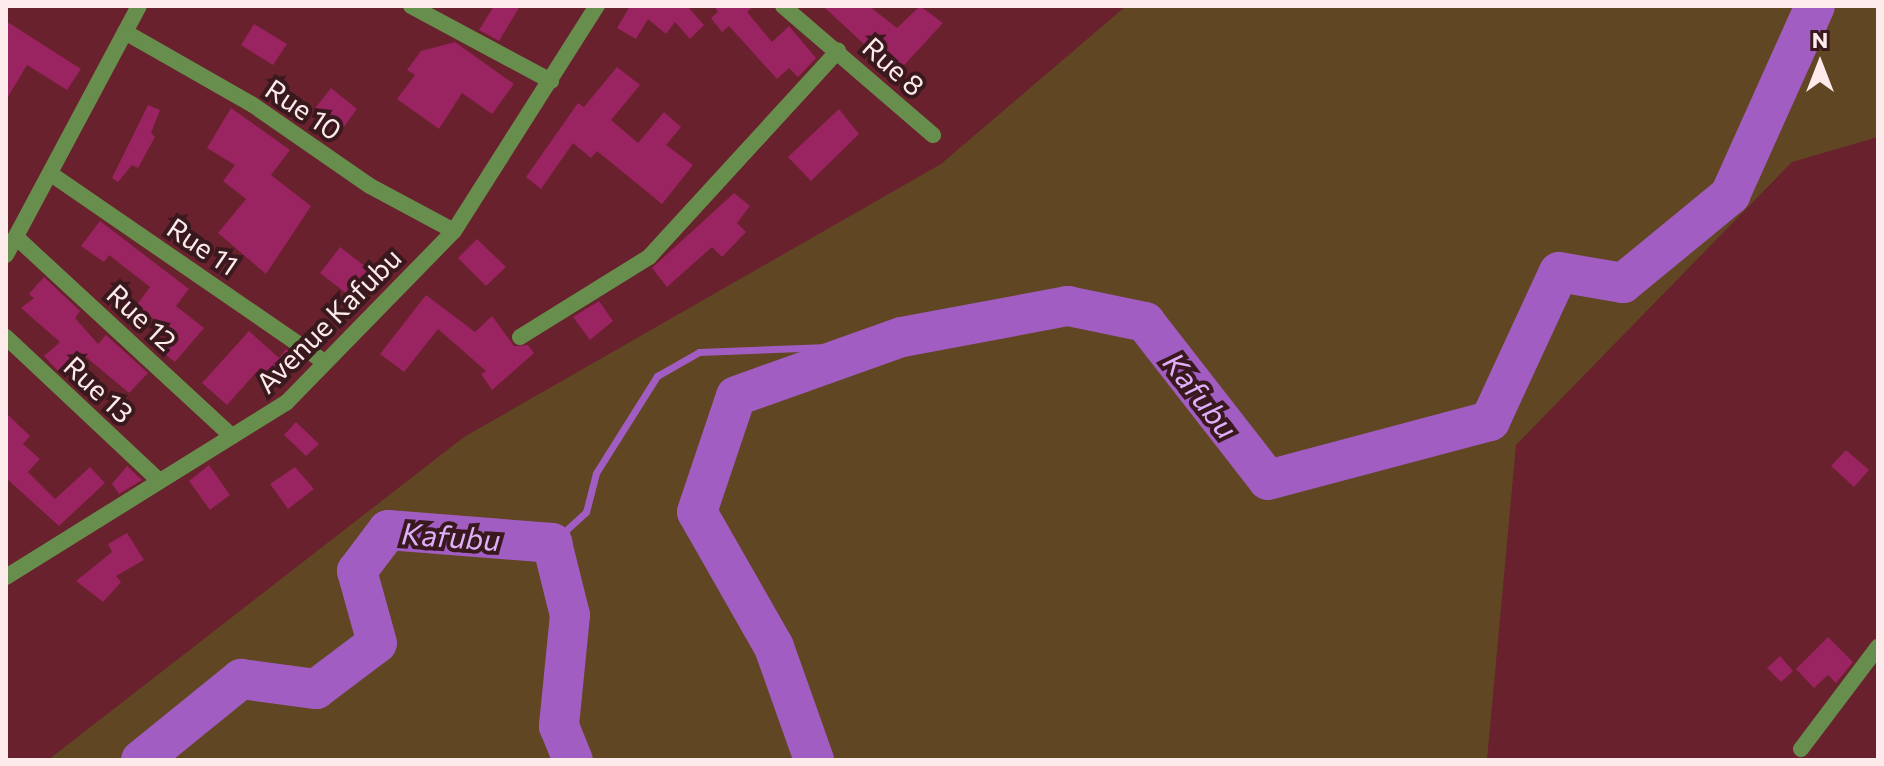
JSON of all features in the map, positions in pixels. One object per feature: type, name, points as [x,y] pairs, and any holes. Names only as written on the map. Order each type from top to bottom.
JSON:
[{"type":"street","points":[[6,255],[139,6]]},
{"type":"street","points":[[411,6],[551,81]]},
{"type":"street","name":"Avenue Kafubu","points":[[6,577],[157,479],[286,403],[454,231],[597,6]]},
{"type":"street","name":"Rue 8","points":[[783,6],[933,135]]},
{"type":"street","name":"Rue 10","points":[[125,32],[253,105],[370,186],[454,231]]},
{"type":"street","points":[[520,337],[649,257],[838,51]]},
{"type":"street","name":"Rue 11","points":[[51,174],[325,362]]},
{"type":"street","name":"Rue 12","points":[[16,237],[232,436]]},
{"type":"street","name":"Rue 13","points":[[6,337],[157,479]]},
{"type":"street","points":[[1801,749],[1878,647]]},
{"type":"shaded area","points":[[1126,6],[1878,6],[1878,137],[1792,162],[1516,445],[1487,760],[48,760],[464,437],[941,164]]},
{"type":"building","points":[[494,6],[520,6],[499,41],[479,30]]},
{"type":"building","points":[[630,6],[687,6],[704,25],[690,39],[675,22],[666,34],[648,19],[636,39],[617,28]]},
{"type":"building","points":[[714,6],[754,6],[747,12],[772,42],[789,26],[816,58],[798,77],[789,68],[777,79],[729,26],[722,32],[711,18],[718,12]]},
{"type":"building","points":[[823,6],[869,6],[897,28],[920,6],[943,23],[896,74]]},
{"type":"building","points":[[6,21],[81,69],[67,90],[27,65],[6,100]]},
{"type":"building","points":[[254,24],[287,44],[273,65],[241,45]]},
{"type":"building","points":[[455,42],[514,84],[492,114],[462,93],[439,129],[397,99],[415,75],[407,70],[421,51]]},
{"type":"building","points":[[617,67],[640,85],[611,120],[638,143],[664,112],[681,127],[666,145],[693,165],[662,204],[597,151],[591,158],[573,143],[541,189],[526,177],[578,103],[584,107]]},
{"type":"building","points":[[331,88],[357,109],[340,132],[313,111]]},
{"type":"building","points":[[148,105],[160,110],[151,133],[155,137],[138,168],[132,165],[118,182],[112,178]]},
{"type":"building","points":[[231,108],[290,150],[271,175],[311,206],[266,274],[218,233],[246,199],[223,181],[235,165],[207,148]]},
{"type":"building","points":[[839,109],[859,134],[811,181],[788,157]]},
{"type":"building","points":[[734,193],[750,206],[737,223],[746,232],[722,257],[712,247],[667,287],[652,268]]},
{"type":"building","points":[[100,221],[189,289],[176,306],[204,328],[175,362],[161,351],[175,335],[136,306],[150,287],[109,255],[104,262],[81,246]]},
{"type":"building","points":[[477,239],[506,267],[486,286],[458,258]]},
{"type":"building","points":[[340,247],[380,278],[360,304],[320,273]]},
{"type":"building","points":[[44,277],[80,311],[75,318],[98,344],[106,335],[148,373],[129,393],[80,352],[58,371],[44,356],[60,342],[21,308],[34,298],[29,294]]},
{"type":"building","points":[[426,295],[475,332],[492,316],[514,346],[528,345],[534,353],[492,390],[481,374],[486,371],[438,329],[404,372],[380,354]]},
{"type":"building","points":[[599,301],[613,321],[590,340],[573,317]]},
{"type":"building","points":[[249,331],[279,358],[286,349],[301,359],[279,385],[260,368],[227,405],[202,383]]},
{"type":"building","points":[[6,413],[30,436],[23,444],[40,459],[28,472],[55,499],[90,467],[105,483],[59,526],[6,478]]},
{"type":"building","points":[[296,422],[319,444],[306,456],[284,435]]},
{"type":"building","points":[[1846,450],[1869,470],[1854,487],[1831,466]]},
{"type":"building","points":[[209,465],[230,495],[210,510],[189,481]]},
{"type":"building","points":[[127,466],[142,480],[119,494],[112,484]]},
{"type":"building","points":[[295,467],[314,489],[288,509],[270,484]]},
{"type":"building","points":[[127,533],[144,560],[116,576],[121,582],[103,602],[76,581],[112,552],[108,544]]},
{"type":"building","points":[[1828,637],[1853,662],[1836,683],[1828,675],[1814,688],[1796,669]]},
{"type":"building","points":[[1780,656],[1793,671],[1781,682],[1767,668]]},
{"type":"waterway","name":"Kafubu","points":[[814,760],[774,647],[697,512],[736,396],[902,337],[1068,306],[1145,322],[1268,480],[1490,421],[1559,272],[1623,283],[1730,195],[1815,6]]},
{"type":"waterway","points":[[552,543],[586,512],[596,473],[657,376],[699,352],[881,345]]},
{"type":"waterway","name":"Kafubu","points":[[141,760],[241,679],[316,689],[377,643],[357,571],[388,530],[552,543],[570,615],[559,726],[573,760]]}]
